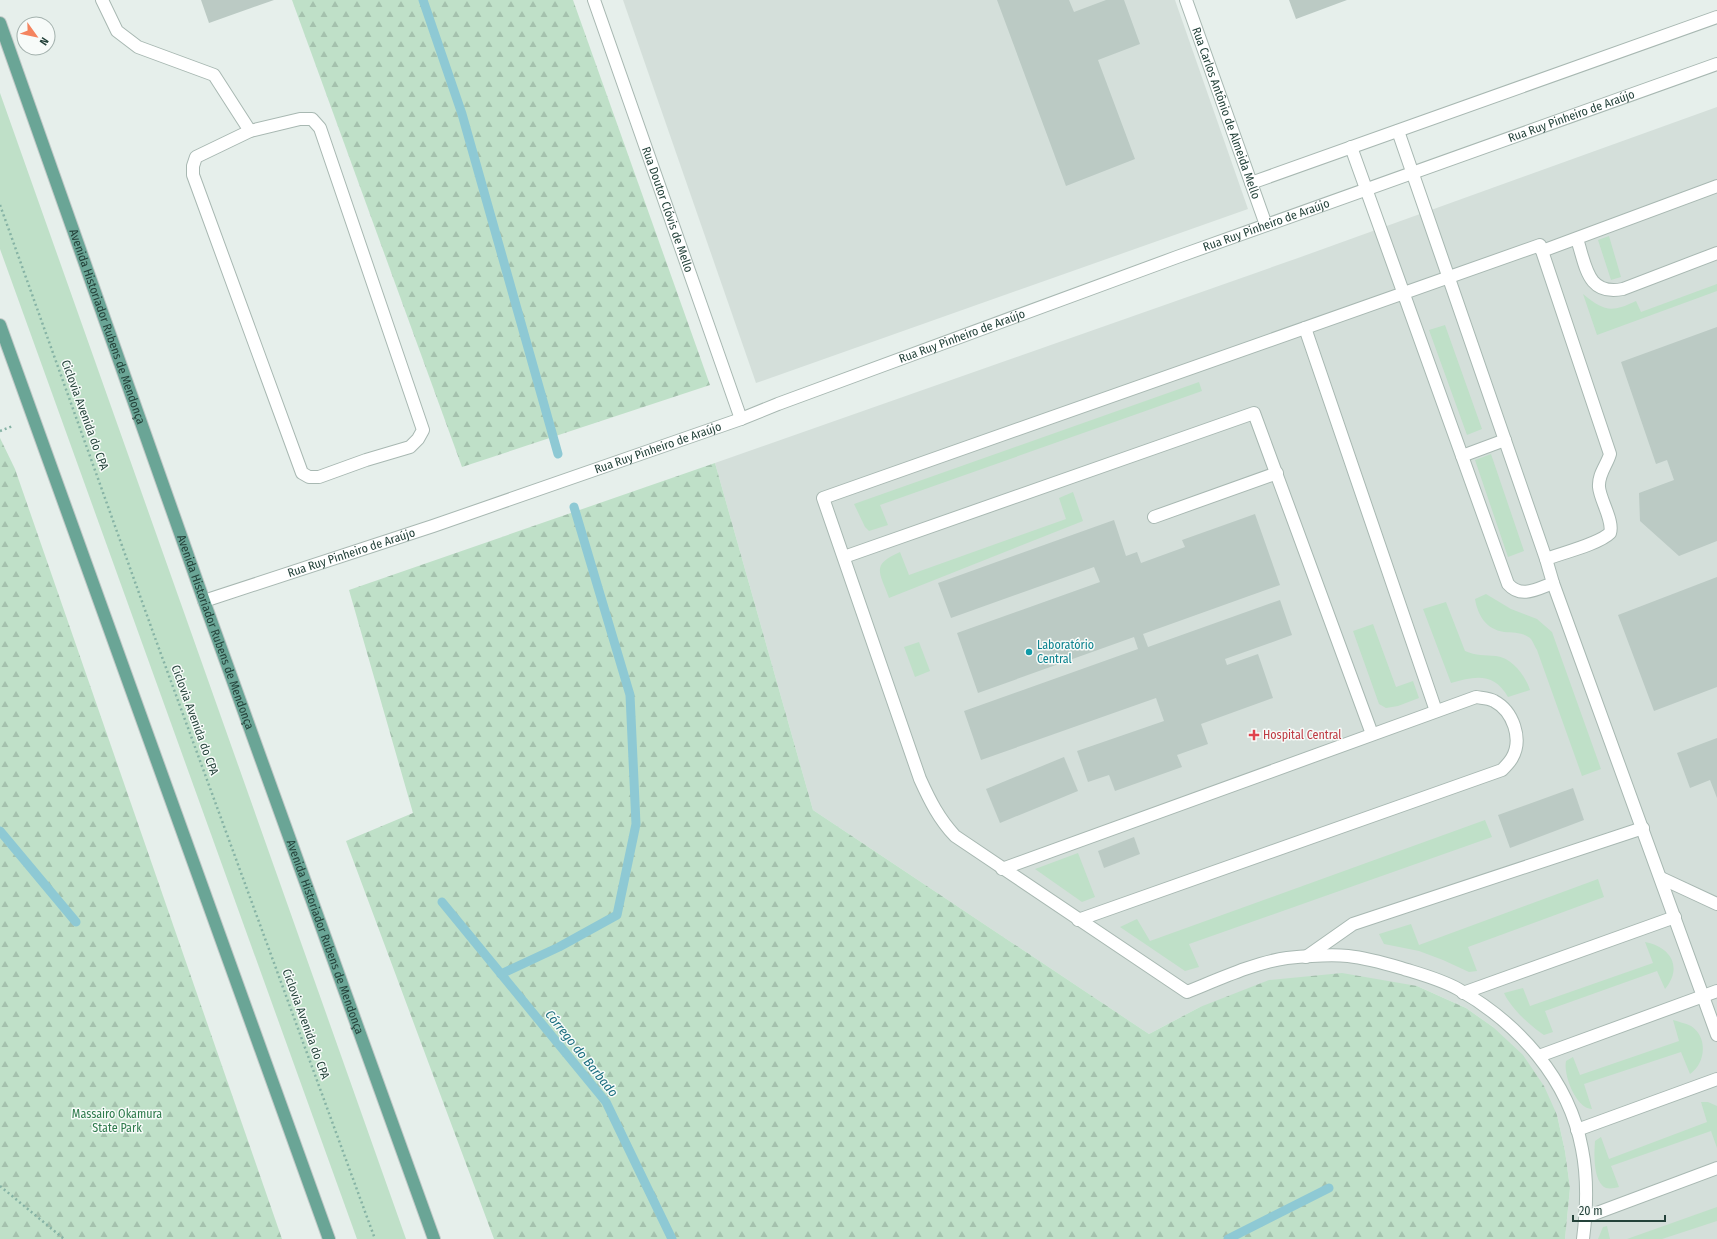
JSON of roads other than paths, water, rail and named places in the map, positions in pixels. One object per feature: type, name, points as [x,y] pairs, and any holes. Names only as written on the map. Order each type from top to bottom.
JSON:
[{"type":"main road","name":"Avenida Historiador Rubens de Mendonça","points":[[0,23],[204,601],[434,1239]]},
{"type":"main road","points":[[0,325],[329,1239]]},
{"type":"street","points":[[102,0],[117,31],[138,47],[214,74],[250,131]]},
{"type":"street","name":"Rua Doutor Clóvis de Mello","points":[[594,0],[741,419]]},
{"type":"street","name":"Rua Carlos Antônio de Almeida Mello","points":[[1186,0],[1266,225]]},
{"type":"street","points":[[1251,183],[1717,17]]},
{"type":"street","name":"Rua Ruy Pinheiro de Araújo","points":[[204,601],[433,526],[741,419],[1266,225],[1717,64]]},
{"type":"street","points":[[300,118],[312,119],[320,128],[423,430],[418,439],[410,447],[366,460],[319,477],[309,477],[302,473],[193,175],[193,166],[196,157],[250,131],[300,118]]},
{"type":"street","points":[[1398,131],[1546,559],[1553,584],[1717,1035]]},
{"type":"street","points":[[1351,147],[1508,584],[1516,591],[1524,592],[1553,584]]},
{"type":"street","points":[[1542,251],[1717,186]]},
{"type":"street","points":[[1577,239],[1593,282],[1601,289],[1607,290],[1623,289],[1717,253]]},
{"type":"street","points":[[1546,559],[1603,538],[1610,533],[1611,529],[1599,486],[1602,470],[1608,459],[1608,449],[1540,245],[823,498],[920,779],[932,806],[942,823],[955,836],[1187,992],[1263,964],[1285,958],[1348,956],[1384,963],[1426,975],[1484,1005],[1508,1025],[1539,1056],[1555,1078],[1568,1105],[1578,1130],[1586,1170],[1586,1217],[1583,1239]]},
{"type":"street","points":[[1305,328],[1436,711]]},
{"type":"street","points":[[844,557],[1254,413],[1372,734]]},
{"type":"street","points":[[1462,456],[1505,440]]},
{"type":"street","points":[[1154,517],[1277,473]]},
{"type":"street","points":[[1002,869],[1476,697],[1494,700],[1506,710],[1514,725],[1518,739],[1513,758],[1502,770],[1078,920]]},
{"type":"street","points":[[1306,957],[1353,924],[1643,828]]},
{"type":"street","points":[[1661,878],[1717,904]]},
{"type":"street","points":[[1463,993],[1675,917]]},
{"type":"street","points":[[1539,1056],[1717,991]]},
{"type":"street","points":[[1578,1130],[1717,1079]]},
{"type":"street","points":[[1586,1217],[1717,1168]]},
{"type":"waterway","points":[[423,0],[462,114],[558,454]]},
{"type":"waterway","points":[[501,974],[559,947],[617,915],[636,824],[630,695],[574,507]]},
{"type":"waterway","name":"Córrego do Barbado","points":[[0,831],[76,922]]},
{"type":"waterway","name":"Córrego do Barbado","points":[[442,902],[606,1102],[672,1239]]},
{"type":"waterway","name":"Córrego do Barbado","points":[[1228,1239],[1329,1188]]},
{"type":"place","name":"Laboratório Central","points":[[1029,652]]},
{"type":"place","name":"Hospital Central","points":[[1254,735]]},
{"type":"park label","name":"Massairo Okamura State Park","points":[[117,1121]]}]
